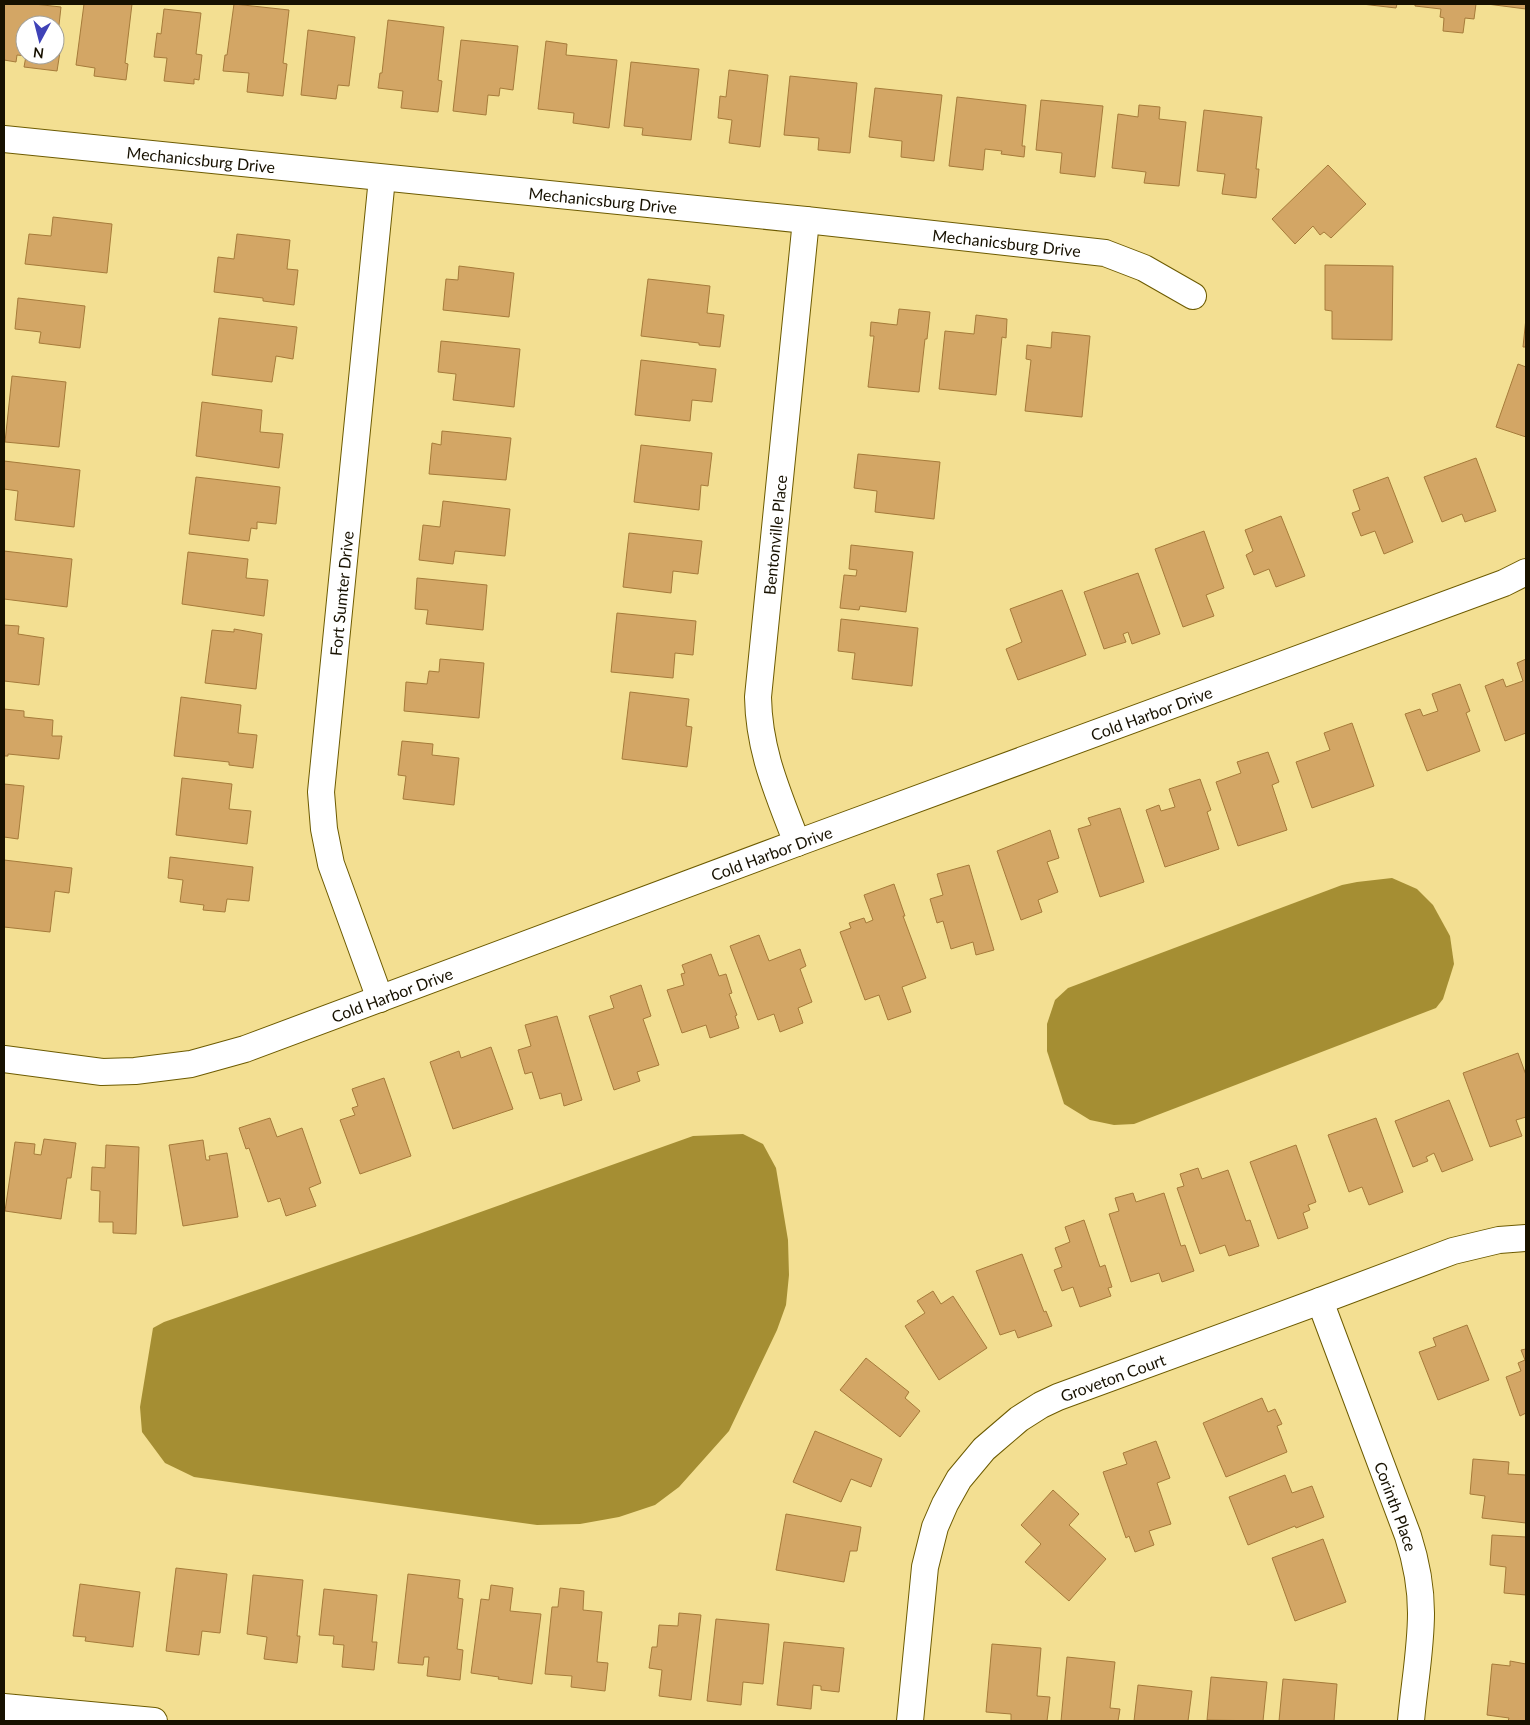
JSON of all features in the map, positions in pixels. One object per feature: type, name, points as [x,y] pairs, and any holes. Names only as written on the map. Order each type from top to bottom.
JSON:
[{"type":"street","name":"Mechanicsburg Drive","points":[[4,139],[806,220],[1105,253],[1144,268],[1192,296]]},
{"type":"street","name":"Fort Sumter Drive","points":[[380,999],[331,864],[324,829],[321,792],[382,178]]},
{"type":"street","name":"Bentonville Place","points":[[797,843],[768,766],[760,726],[758,697],[806,220]]},
{"type":"street","name":"Cold Harbor Drive","points":[[4,1059],[102,1072],[135,1071],[190,1064],[245,1049],[797,843],[1485,590],[1526,572]]},
{"type":"street","name":"Groveton Court","points":[[910,1721],[924,1579],[931,1541],[951,1492],[967,1468],[1010,1425],[1041,1405],[1453,1251],[1499,1240],[1526,1238]]},
{"type":"street","name":"Corinth Place","points":[[1320,1302],[1408,1536],[1414,1557],[1421,1613],[1411,1721]]},
{"type":"street","points":[[4,1707],[154,1721]]},
{"type":"shaded area","points":[[1392,878],[1417,889],[1433,905],[1450,936],[1454,964],[1443,999],[1436,1008],[1134,1124],[1114,1125],[1090,1120],[1064,1104],[1047,1051],[1047,1024],[1055,1000],[1068,988],[1342,885]]},
{"type":"shaded area","points":[[743,1134],[763,1144],[776,1168],[788,1240],[789,1275],[786,1305],[777,1330],[729,1431],[679,1487],[655,1505],[619,1517],[580,1524],[537,1525],[194,1477],[165,1463],[142,1432],[140,1407],[153,1328],[164,1322],[416,1235],[693,1136]]},
{"type":"building","points":[[4,4],[34,4],[61,7],[60,15],[15,15],[15,62],[4,60]]},
{"type":"building","points":[[84,4],[132,4],[125,63],[128,64],[126,80],[94,76],[95,68],[76,65]]},
{"type":"building","points":[[234,4],[289,10],[283,63],[287,64],[283,96],[247,92],[249,73],[223,71]]},
{"type":"building","points":[[1362,4],[1397,4],[1396,8]]},
{"type":"building","points":[[1415,4],[1476,4],[1474,19],[1465,18],[1463,33],[1443,31],[1444,18],[1440,17],[1441,9],[1415,6]]},
{"type":"building","points":[[1487,4],[1526,4],[1526,9]]},
{"type":"building","points":[[164,9],[201,13],[196,54],[202,55],[199,80],[194,79],[194,84],[164,81],[167,58],[154,57],[157,33],[161,34]]},
{"type":"building","points":[[388,20],[444,27],[438,80],[442,81],[438,112],[401,108],[403,91],[378,88],[380,73],[382,73]]},
{"type":"building","points":[[308,30],[355,37],[349,86],[338,85],[336,99],[301,95]]},
{"type":"building","points":[[461,40],[518,46],[513,90],[500,88],[499,96],[488,95],[486,115],[453,111]]},
{"type":"building","points":[[546,41],[567,44],[566,55],[617,60],[609,128],[573,123],[574,113],[538,109]]},
{"type":"building","points":[[631,62],[699,69],[691,140],[642,135],[643,128],[624,126]]},
{"type":"building","points":[[24,65],[58,65],[57,71],[24,67]]},
{"type":"building","points":[[729,70],[768,75],[760,147],[729,143],[732,120],[718,118],[720,96],[726,97]]},
{"type":"building","points":[[790,76],[857,83],[850,153],[818,150],[819,138],[784,135]]},
{"type":"building","points":[[875,88],[942,95],[934,161],[901,157],[902,141],[869,137]]},
{"type":"building","points":[[957,97],[1026,105],[1022,146],[1025,146],[1024,157],[1001,154],[1002,151],[985,149],[983,170],[949,166]]},
{"type":"building","points":[[1041,100],[1103,106],[1095,177],[1060,173],[1062,153],[1036,150]]},
{"type":"building","points":[[1139,105],[1160,107],[1159,119],[1186,122],[1179,186],[1144,183],[1146,172],[1112,168],[1118,114],[1138,117]]},
{"type":"building","points":[[1204,110],[1262,117],[1256,169],[1259,169],[1256,198],[1222,194],[1225,174],[1197,171]]},
{"type":"building","points":[[1328,165],[1366,204],[1331,238],[1324,232],[1320,235],[1313,226],[1295,244],[1272,219]]},
{"type":"building","points":[[53,217],[112,224],[107,273],[25,264],[29,234],[51,236]]},
{"type":"building","points":[[237,234],[290,240],[287,269],[298,270],[294,305],[263,301],[263,298],[214,292],[218,257],[234,259]]},
{"type":"building","points":[[1325,265],[1393,266],[1392,340],[1332,339],[1332,311],[1325,310]]},
{"type":"building","points":[[459,266],[514,273],[509,317],[443,310],[446,279],[458,280]]},
{"type":"building","points":[[648,279],[710,286],[707,313],[724,315],[720,347],[641,336]]},
{"type":"building","points":[[18,298],[85,306],[80,348],[39,343],[41,332],[15,329]]},
{"type":"building","points":[[899,309],[930,312],[919,392],[868,387],[874,336],[870,336],[871,322],[897,325]]},
{"type":"building","points":[[976,315],[1007,319],[1006,338],[1002,337],[996,395],[939,389],[945,331],[974,334]]},
{"type":"building","points":[[219,318],[297,327],[293,359],[276,356],[272,382],[212,375]]},
{"type":"building","points":[[1526,318],[1526,347],[1523,347]]},
{"type":"building","points":[[1052,332],[1090,336],[1082,417],[1025,411],[1031,360],[1026,359],[1027,345],[1051,348]]},
{"type":"building","points":[[441,341],[520,349],[514,407],[453,400],[456,374],[438,372]]},
{"type":"building","points":[[641,360],[716,369],[712,402],[692,400],[690,421],[635,415]]},
{"type":"building","points":[[1518,364],[1526,367],[1526,437],[1496,427]]},
{"type":"building","points":[[12,376],[66,382],[59,447],[5,442]]},
{"type":"building","points":[[202,402],[262,410],[260,432],[283,434],[279,468],[196,456]]},
{"type":"building","points":[[442,431],[511,438],[506,480],[429,474],[432,443],[441,445]]},
{"type":"building","points":[[641,445],[712,453],[708,486],[701,485],[699,510],[634,502]]},
{"type":"building","points":[[858,454],[940,462],[934,519],[875,512],[877,491],[854,488]]},
{"type":"building","points":[[1476,458],[1496,511],[1465,522],[1462,514],[1442,522],[1424,477]]},
{"type":"building","points":[[4,461],[80,470],[74,527],[15,520],[18,491],[4,489]]},
{"type":"building","points":[[196,477],[280,487],[276,524],[257,522],[257,529],[251,528],[249,541],[189,534]]},
{"type":"building","points":[[1388,477],[1413,542],[1384,554],[1375,531],[1361,536],[1352,513],[1360,510],[1353,490]]},
{"type":"building","points":[[443,501],[510,509],[505,556],[455,551],[453,564],[419,560],[423,525],[440,527]]},
{"type":"building","points":[[1281,516],[1305,576],[1276,587],[1269,569],[1254,575],[1246,555],[1253,551],[1245,530]]},
{"type":"building","points":[[1204,531],[1224,588],[1206,595],[1214,616],[1183,627],[1155,549]]},
{"type":"building","points":[[629,533],[702,541],[698,574],[673,571],[671,593],[623,587]]},
{"type":"building","points":[[851,545],[913,552],[906,612],[860,606],[859,610],[840,608],[844,575],[856,576],[857,570],[849,569]]},
{"type":"building","points":[[4,551],[72,559],[67,607],[4,599]]},
{"type":"building","points":[[188,552],[248,559],[246,578],[268,580],[264,616],[182,604]]},
{"type":"building","points":[[1138,573],[1160,634],[1132,644],[1128,632],[1123,634],[1126,642],[1104,649],[1084,592]]},
{"type":"building","points":[[417,578],[487,585],[483,630],[426,624],[428,610],[415,609]]},
{"type":"building","points":[[1062,590],[1086,655],[1018,680],[1006,649],[1022,642],[1010,609]]},
{"type":"building","points":[[617,613],[696,621],[693,655],[675,653],[673,678],[611,672]]},
{"type":"building","points":[[841,619],[918,628],[912,686],[852,679],[855,653],[838,651]]},
{"type":"building","points":[[4,625],[19,626],[18,634],[44,638],[39,685],[4,681]]},
{"type":"building","points":[[234,629],[262,634],[256,689],[205,683],[212,630],[234,632]]},
{"type":"building","points":[[440,659],[484,663],[479,718],[404,711],[406,682],[427,684],[429,671],[439,672]]},
{"type":"building","points":[[1526,659],[1526,733],[1505,741],[1485,686],[1503,679],[1506,687],[1523,681],[1517,663]]},
{"type":"building","points":[[1460,684],[1470,711],[1466,713],[1480,751],[1427,771],[1405,714],[1420,709],[1423,716],[1438,711],[1432,694]]},
{"type":"building","points":[[630,692],[689,699],[686,726],[692,727],[687,767],[622,759]]},
{"type":"building","points":[[181,697],[241,705],[238,733],[257,735],[253,768],[229,765],[229,762],[174,756]]},
{"type":"building","points":[[4,709],[24,711],[24,717],[53,720],[52,736],[62,736],[59,759],[8,754],[8,756],[4,756]]},
{"type":"building","points":[[1352,723],[1374,786],[1312,808],[1296,762],[1330,750],[1324,733]]},
{"type":"building","points":[[402,741],[433,744],[432,755],[459,758],[454,805],[403,799],[406,776],[398,775]]},
{"type":"building","points":[[1268,752],[1279,782],[1272,785],[1287,830],[1238,846],[1216,782],[1241,773],[1237,762]]},
{"type":"building","points":[[182,778],[232,784],[229,809],[251,811],[247,844],[176,835]]},
{"type":"building","points":[[1200,779],[1211,810],[1207,812],[1219,849],[1165,867],[1146,810],[1159,805],[1161,811],[1175,807],[1169,789]]},
{"type":"building","points":[[4,784],[24,786],[18,839],[4,837]]},
{"type":"building","points":[[1120,808],[1144,882],[1100,897],[1078,829],[1091,825],[1088,818]]},
{"type":"building","points":[[1050,830],[1059,858],[1047,862],[1058,892],[1038,900],[1042,912],[1021,920],[997,851]]},
{"type":"building","points":[[170,857],[253,867],[249,901],[227,899],[225,912],[203,910],[204,905],[180,902],[183,880],[168,878]]},
{"type":"building","points":[[4,860],[72,868],[69,893],[55,891],[50,932],[4,927]]},
{"type":"building","points":[[969,865],[994,950],[976,955],[973,942],[951,949],[943,921],[937,923],[930,899],[943,895],[937,874]]},
{"type":"building","points":[[894,884],[905,916],[903,916],[926,978],[902,987],[911,1012],[888,1020],[879,995],[865,1000],[840,932],[851,928],[849,923],[864,918],[866,923],[873,920],[864,895]]},
{"type":"building","points":[[759,935],[769,961],[800,949],[806,966],[800,969],[812,1002],[798,1008],[803,1023],[780,1032],[774,1014],[758,1020],[730,946]]},
{"type":"building","points":[[711,954],[719,976],[726,974],[732,993],[729,994],[737,1015],[735,1016],[739,1028],[710,1038],[706,1025],[682,1033],[667,990],[684,985],[681,974],[685,973],[682,965]]},
{"type":"building","points":[[641,985],[651,1016],[643,1019],[659,1065],[637,1072],[640,1081],[614,1090],[589,1016],[614,1008],[610,996]]},
{"type":"building","points":[[557,1016],[582,1100],[564,1106],[561,1093],[540,1099],[532,1072],[525,1074],[518,1050],[531,1046],[525,1025]]},
{"type":"building","points":[[491,1047],[513,1109],[453,1129],[430,1062],[459,1051],[461,1058]]},
{"type":"building","points":[[1518,1053],[1526,1075],[1526,1117],[1516,1120],[1522,1136],[1490,1147],[1463,1073]]},
{"type":"building","points":[[384,1078],[411,1156],[360,1174],[340,1120],[355,1115],[352,1108],[358,1106],[352,1089]]},
{"type":"building","points":[[1449,1100],[1473,1160],[1442,1172],[1434,1153],[1426,1157],[1428,1161],[1413,1167],[1395,1121]]},
{"type":"building","points":[[270,1118],[277,1137],[302,1128],[321,1183],[309,1188],[316,1206],[286,1216],[280,1198],[268,1202],[249,1148],[246,1149],[239,1128]]},
{"type":"building","points":[[1376,1118],[1403,1192],[1369,1205],[1362,1187],[1349,1192],[1328,1135]]},
{"type":"building","points":[[44,1139],[76,1143],[71,1178],[67,1178],[61,1219],[5,1211],[15,1142],[35,1144],[34,1154],[41,1155]]},
{"type":"building","points":[[203,1140],[206,1160],[210,1160],[209,1156],[227,1153],[238,1217],[183,1226],[169,1145]]},
{"type":"building","points":[[106,1145],[139,1147],[136,1234],[113,1233],[113,1222],[99,1222],[100,1191],[91,1190],[92,1167],[105,1168]]},
{"type":"building","points":[[1296,1145],[1316,1202],[1308,1205],[1310,1210],[1303,1213],[1308,1228],[1278,1239],[1250,1162]]},
{"type":"building","points":[[1198,1168],[1202,1179],[1228,1170],[1246,1221],[1250,1220],[1259,1246],[1229,1256],[1225,1245],[1200,1254],[1177,1188],[1184,1186],[1180,1174]]},
{"type":"building","points":[[1133,1193],[1136,1202],[1164,1193],[1181,1246],[1185,1245],[1194,1271],[1162,1282],[1159,1273],[1131,1282],[1109,1214],[1119,1211],[1115,1198]]},
{"type":"building","points":[[1084,1220],[1100,1267],[1105,1265],[1112,1287],[1108,1288],[1111,1296],[1080,1307],[1073,1287],[1062,1291],[1054,1270],[1062,1267],[1055,1248],[1070,1242],[1065,1227]]},
{"type":"building","points":[[1022,1254],[1044,1312],[1046,1311],[1052,1326],[1018,1338],[1015,1330],[1000,1335],[976,1271]]},
{"type":"building","points":[[933,1291],[941,1304],[953,1296],[987,1348],[939,1380],[905,1326],[925,1313],[917,1301]]},
{"type":"building","points":[[1467,1325],[1489,1380],[1438,1400],[1419,1352],[1436,1346],[1433,1338]]},
{"type":"building","points":[[1526,1349],[1526,1413],[1520,1416],[1506,1377],[1521,1371],[1518,1363],[1525,1360],[1521,1350]]},
{"type":"building","points":[[866,1358],[909,1392],[905,1398],[920,1411],[900,1437],[840,1390]]},
{"type":"building","points":[[1262,1398],[1268,1412],[1275,1409],[1282,1424],[1277,1426],[1287,1452],[1226,1477],[1203,1423]]},
{"type":"building","points":[[815,1431],[882,1459],[871,1487],[851,1479],[841,1502],[793,1482]]},
{"type":"building","points":[[1156,1441],[1170,1478],[1157,1483],[1171,1524],[1149,1531],[1154,1545],[1135,1552],[1129,1536],[1126,1538],[1103,1472],[1127,1464],[1123,1453]]},
{"type":"building","points":[[1473,1459],[1509,1462],[1508,1474],[1526,1475],[1526,1523],[1482,1518],[1485,1496],[1470,1494]]},
{"type":"building","points":[[1285,1475],[1292,1493],[1312,1486],[1324,1517],[1296,1528],[1295,1526],[1248,1545],[1229,1497]]},
{"type":"building","points":[[1053,1490],[1079,1514],[1069,1525],[1106,1559],[1069,1601],[1025,1562],[1041,1544],[1021,1525]]},
{"type":"building","points":[[786,1514],[861,1527],[857,1551],[850,1551],[844,1582],[776,1570]]},
{"type":"building","points":[[1492,1535],[1526,1537],[1526,1595],[1504,1593],[1506,1567],[1490,1565]]},
{"type":"building","points":[[1323,1539],[1346,1602],[1295,1621],[1272,1558]]},
{"type":"building","points":[[176,1568],[227,1574],[220,1633],[202,1631],[199,1655],[166,1651]]},
{"type":"building","points":[[408,1574],[460,1580],[458,1598],[463,1599],[457,1649],[463,1650],[460,1680],[427,1676],[429,1657],[424,1657],[423,1665],[398,1663]]},
{"type":"building","points":[[253,1575],[303,1580],[297,1636],[300,1636],[297,1663],[264,1659],[267,1637],[247,1634]]},
{"type":"building","points":[[80,1584],[140,1592],[133,1647],[85,1641],[86,1637],[73,1636]]},
{"type":"building","points":[[491,1585],[513,1588],[510,1611],[541,1614],[532,1684],[471,1673],[481,1599],[489,1600]]},
{"type":"building","points":[[560,1588],[584,1591],[583,1610],[602,1612],[597,1662],[608,1663],[605,1691],[571,1687],[572,1676],[545,1674],[552,1607],[558,1607]]},
{"type":"building","points":[[324,1589],[377,1595],[372,1642],[377,1642],[374,1670],[342,1667],[344,1645],[333,1644],[334,1636],[319,1635]]},
{"type":"building","points":[[679,1613],[701,1615],[691,1700],[659,1696],[662,1670],[649,1668],[652,1647],[657,1647],[659,1625],[678,1626]]},
{"type":"building","points":[[716,1619],[769,1624],[763,1684],[743,1682],[741,1705],[707,1701]]},
{"type":"building","points":[[784,1642],[844,1648],[839,1692],[821,1690],[821,1686],[813,1685],[811,1709],[777,1705]]},
{"type":"building","points":[[992,1644],[1041,1648],[1037,1696],[1050,1697],[1047,1721],[1011,1721],[1011,1714],[986,1712]]},
{"type":"building","points":[[1067,1657],[1115,1662],[1110,1708],[1120,1709],[1118,1721],[1061,1721]]},
{"type":"building","points":[[1510,1661],[1526,1664],[1526,1721],[1508,1721],[1509,1718],[1487,1715],[1492,1664],[1510,1666]]},
{"type":"building","points":[[1211,1677],[1267,1682],[1263,1721],[1207,1720]]},
{"type":"building","points":[[1283,1679],[1337,1684],[1334,1721],[1279,1721]]},
{"type":"building","points":[[1138,1685],[1192,1691],[1188,1721],[1134,1721]]}]
